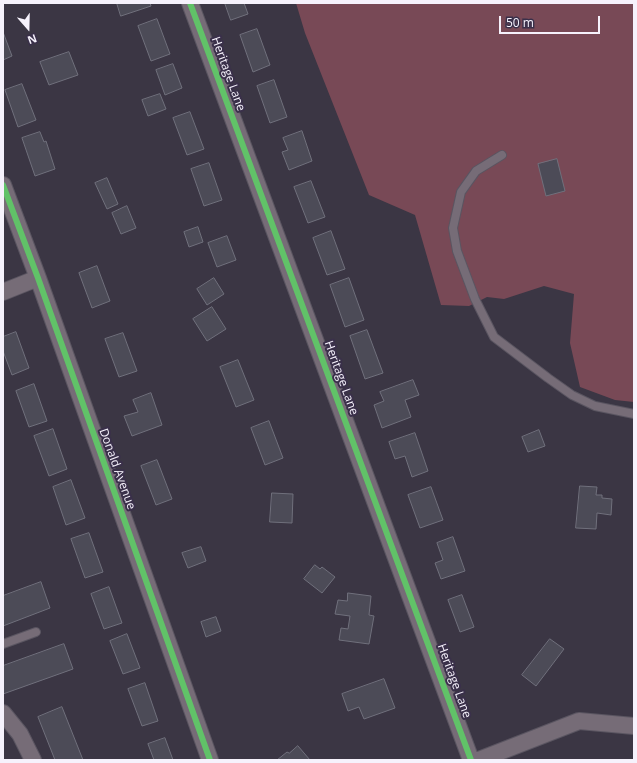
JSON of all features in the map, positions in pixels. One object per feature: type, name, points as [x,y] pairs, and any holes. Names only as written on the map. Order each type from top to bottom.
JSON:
[{"type":"street","name":"Heritage Lane","points":[[190,3],[471,760]]},
{"type":"street","name":"Donald Avenue","points":[[3,185],[38,278],[210,760]]},
{"type":"street","points":[[3,292],[38,278]]},
{"type":"street","points":[[3,713],[20,734],[33,760]]},
{"type":"street","points":[[479,760],[579,722],[634,726]]},
{"type":"lane","points":[[502,155],[476,171],[461,192],[453,228],[457,251],[475,299],[494,337],[572,395],[595,406],[634,414]]},
{"type":"lane","points":[[3,644],[36,632]]},
{"type":"shaded area","points":[[296,3],[634,3],[634,402],[615,400],[580,387],[570,343],[574,294],[544,286],[504,299],[487,297],[469,306],[441,305],[415,215],[369,195],[305,33]]},
{"type":"building","points":[[117,3],[150,3],[151,6],[121,16]]},
{"type":"building","points":[[225,3],[244,3],[248,14],[231,20]]},
{"type":"building","points":[[157,19],[170,54],[151,61],[138,26]]},
{"type":"building","points":[[257,29],[270,65],[253,72],[240,35]]},
{"type":"building","points":[[3,32],[12,56],[3,60]]},
{"type":"building","points":[[69,52],[78,75],[49,85],[40,62]]},
{"type":"building","points":[[173,64],[182,88],[165,95],[156,70]]},
{"type":"building","points":[[274,80],[287,117],[270,123],[257,86]]},
{"type":"building","points":[[22,84],[36,120],[18,127],[5,90]]},
{"type":"building","points":[[160,94],[166,109],[148,116],[142,100]]},
{"type":"building","points":[[190,112],[204,149],[187,155],[173,118]]},
{"type":"building","points":[[302,131],[312,161],[289,170],[282,152],[288,150],[283,138]]},
{"type":"building","points":[[40,132],[44,142],[46,141],[55,169],[35,176],[22,138]]},
{"type":"building","points":[[557,159],[565,191],[546,196],[538,164]]},
{"type":"building","points":[[209,163],[222,200],[204,206],[191,169]]},
{"type":"building","points":[[107,178],[118,204],[107,209],[95,183]]},
{"type":"building","points":[[311,181],[325,217],[308,223],[294,187]]},
{"type":"building","points":[[127,206],[136,228],[121,234],[112,213]]},
{"type":"building","points":[[198,227],[203,242],[189,247],[184,232]]},
{"type":"building","points":[[331,231],[345,269],[327,275],[313,238]]},
{"type":"building","points":[[227,236],[236,260],[217,267],[208,243]]},
{"type":"building","points":[[97,266],[110,301],[92,308],[79,273]]},
{"type":"building","points":[[214,278],[224,294],[207,305],[197,289]]},
{"type":"building","points":[[349,278],[364,320],[345,327],[330,285]]},
{"type":"building","points":[[212,307],[226,329],[207,341],[193,319]]},
{"type":"building","points":[[367,330],[383,373],[365,379],[350,336]]},
{"type":"building","points":[[16,332],[29,368],[12,375],[3,351],[3,337]]},
{"type":"building","points":[[123,333],[137,371],[119,377],[105,339]]},
{"type":"building","points":[[238,360],[254,400],[236,407],[220,367]]},
{"type":"building","points":[[413,380],[419,395],[405,400],[411,417],[382,428],[374,405],[384,401],[380,392]]},
{"type":"building","points":[[34,384],[47,421],[29,427],[16,391]]},
{"type":"building","points":[[151,393],[162,425],[132,436],[124,416],[138,412],[133,400]]},
{"type":"building","points":[[269,421],[283,458],[265,465],[251,428]]},
{"type":"building","points":[[53,429],[67,469],[49,476],[34,436]]},
{"type":"building","points":[[539,430],[545,446],[528,452],[522,437]]},
{"type":"building","points":[[415,433],[428,471],[412,477],[405,456],[395,459],[389,442]]},
{"type":"building","points":[[157,460],[172,499],[156,505],[141,466]]},
{"type":"building","points":[[71,480],[85,518],[66,525],[53,487]]},
{"type":"building","points":[[580,486],[597,487],[596,495],[602,495],[602,498],[612,499],[611,515],[597,513],[596,529],[576,528]]},
{"type":"building","points":[[431,487],[443,520],[420,528],[408,495]]},
{"type":"building","points":[[272,493],[293,494],[292,523],[270,522]]},
{"type":"building","points":[[89,533],[103,572],[85,578],[71,539]]},
{"type":"building","points":[[453,537],[465,571],[441,579],[435,563],[443,560],[437,543]]},
{"type":"building","points":[[201,547],[206,561],[188,568],[182,553]]},
{"type":"building","points":[[315,565],[320,569],[322,567],[335,577],[322,593],[304,579]]},
{"type":"building","points":[[41,582],[50,608],[3,626],[3,596]]},
{"type":"building","points":[[109,587],[122,623],[104,629],[91,594]]},
{"type":"building","points":[[348,593],[371,596],[369,615],[374,616],[369,644],[339,640],[341,628],[348,629],[350,616],[335,614],[338,600],[347,601]]},
{"type":"building","points":[[462,595],[474,627],[460,632],[448,600]]},
{"type":"building","points":[[216,617],[221,631],[206,637],[201,622]]},
{"type":"building","points":[[127,634],[140,668],[123,674],[110,641]]},
{"type":"building","points":[[550,639],[564,649],[536,686],[522,675]]},
{"type":"building","points":[[64,644],[73,669],[3,694],[3,666]]},
{"type":"building","points":[[384,679],[395,708],[364,719],[359,707],[348,711],[342,694]]},
{"type":"building","points":[[145,683],[158,721],[142,726],[128,689]]},
{"type":"building","points":[[62,707],[83,760],[55,760],[38,717]]},
{"type":"building","points":[[165,738],[173,760],[154,760],[148,744]]},
{"type":"building","points":[[298,746],[310,760],[277,760],[287,752],[289,753]]},
{"type":"cycle path","points":[[190,3],[471,760]]},
{"type":"cycle path","points":[[3,185],[38,278],[210,760]]}]
